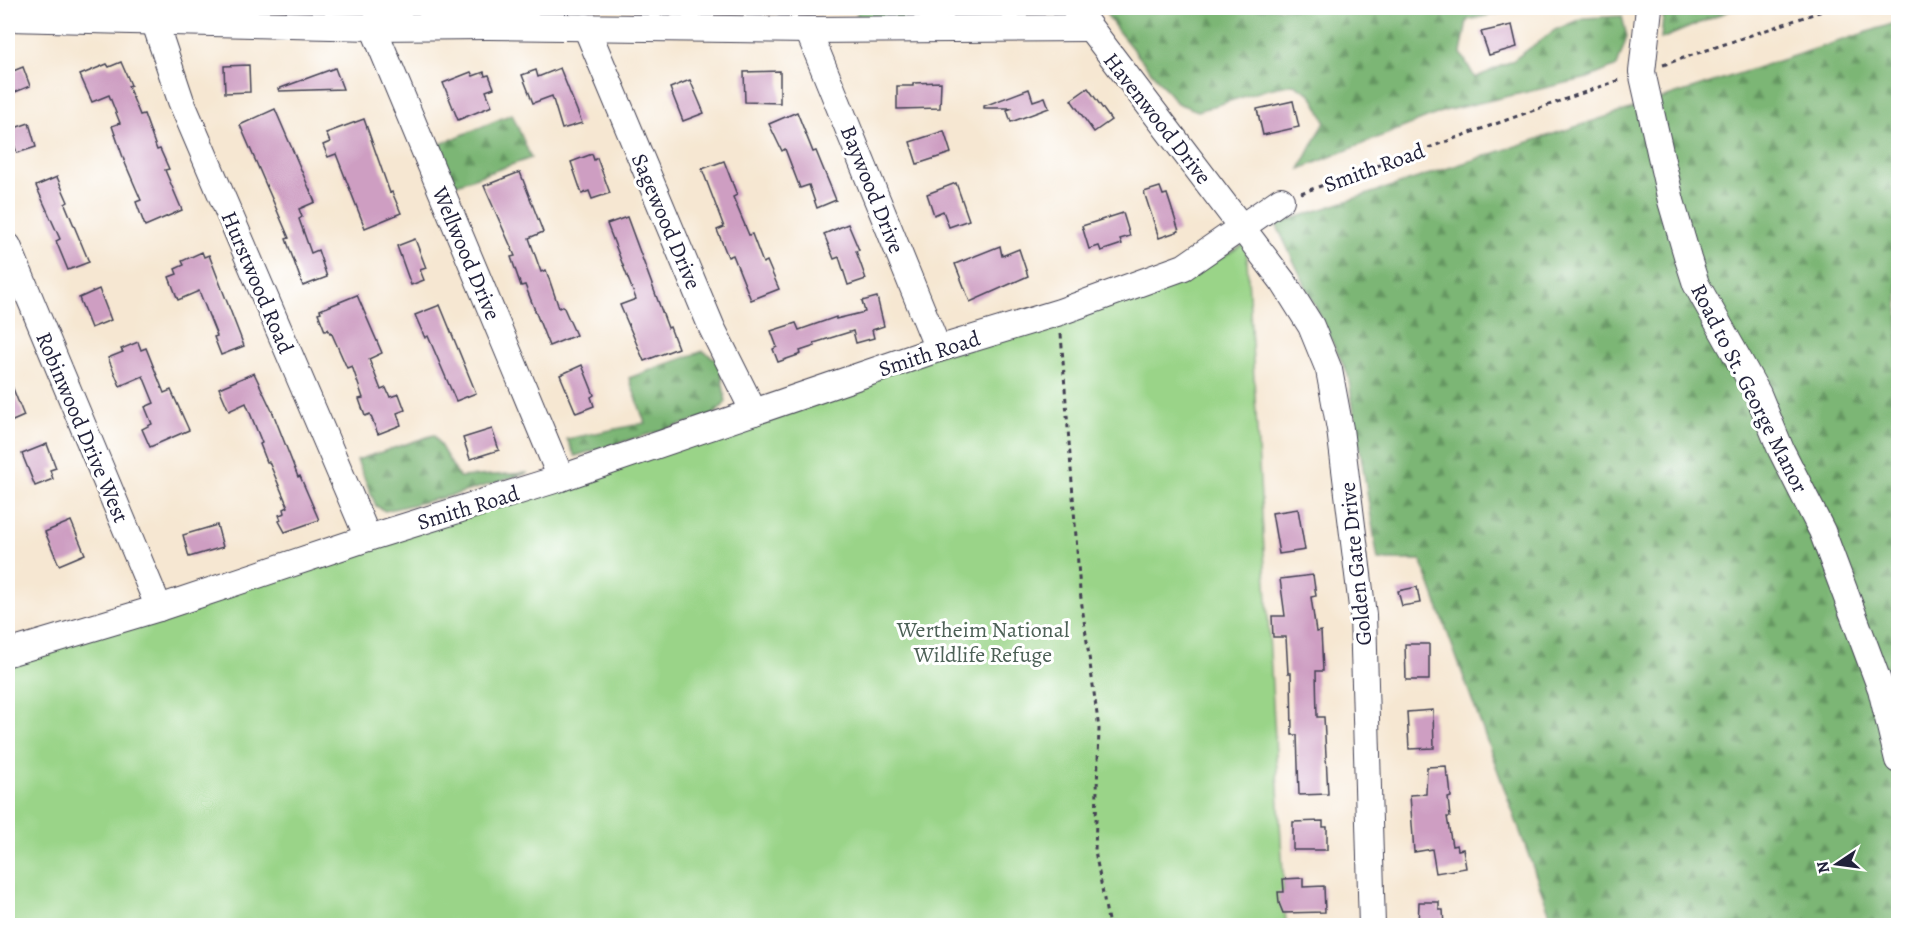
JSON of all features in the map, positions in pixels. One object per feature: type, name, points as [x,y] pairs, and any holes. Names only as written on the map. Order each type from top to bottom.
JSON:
[{"type":"street","name":"Road to St. George Manor","points":[[1648,8],[1642,72],[1671,201],[1696,284],[1758,394],[1781,450],[1822,531],[1881,689],[1899,760]]},
{"type":"street","points":[[8,18],[373,27],[808,30],[1082,18]]},
{"type":"street","name":"Havenwood Drive","points":[[1082,18],[1243,228]]},
{"type":"street","name":"Hurstwood Road","points":[[155,23],[181,101],[368,538]]},
{"type":"street","name":"Wellwood Drive","points":[[373,27],[561,478]]},
{"type":"street","name":"Sagewood Drive","points":[[586,27],[712,328],[754,412]]},
{"type":"street","name":"Baywood Drive","points":[[808,30],[938,349]]},
{"type":"street","name":"Smith Road","points":[[8,653],[159,608],[368,538],[561,478],[938,349],[1060,312],[1184,267],[1281,200]]},
{"type":"street","name":"Golden Gate Drive","points":[[1243,228],[1284,283],[1311,326],[1329,370],[1341,429],[1363,615],[1372,926]]},
{"type":"street","name":"Robinwood Drive West","points":[[8,246],[159,608]]},
{"type":"path","name":"Smith Road","points":[[1281,200],[1642,72],[1831,8]]},
{"type":"path","points":[[1060,312],[1080,591],[1099,729],[1095,851],[1109,926]]},
{"type":"green space","points":[[858,8],[942,8],[941,19],[856,20]]},
{"type":"green space","points":[[1102,8],[1523,8],[1467,20],[1461,53],[1475,78],[1512,61],[1555,30],[1583,18],[1622,16],[1627,37],[1617,66],[1588,78],[1444,111],[1300,169],[1325,121],[1311,94],[1294,84],[1268,89],[1198,111],[1177,103]]},
{"type":"green space","points":[[1664,8],[1736,8],[1661,39]]},
{"type":"green space","points":[[1898,22],[1898,925],[1554,925],[1421,560],[1378,560],[1348,375],[1276,224]]},
{"type":"green space","points":[[512,114],[531,158],[451,186],[436,146]]},
{"type":"green space","name":"Wertheim National Wildlife Refuge","points":[[1246,243],[1286,925],[8,925],[8,659],[1205,267]]},
{"type":"green space","points":[[703,351],[719,361],[726,402],[714,415],[575,456],[567,439],[645,423],[629,378]]},
{"type":"green space","points":[[434,435],[459,477],[528,473],[454,495],[385,511],[376,506],[357,460]]},
{"type":"building","points":[[1512,25],[1517,47],[1489,55],[1481,32]]},
{"type":"building","points":[[121,62],[140,115],[144,114],[157,150],[160,149],[169,169],[165,170],[182,210],[145,226],[136,202],[141,200],[112,126],[120,123],[109,95],[92,102],[80,75],[107,64],[109,67]]},
{"type":"building","points":[[249,65],[250,92],[225,93],[224,66]]},
{"type":"building","points":[[23,67],[30,86],[8,95],[8,73]]},
{"type":"building","points":[[335,68],[343,89],[279,91],[278,89]]},
{"type":"building","points":[[560,68],[582,123],[562,129],[552,96],[533,103],[522,75],[536,70],[538,77]]},
{"type":"building","points":[[780,71],[780,103],[745,102],[744,72]]},
{"type":"building","points":[[471,72],[473,76],[484,72],[485,76],[489,75],[494,88],[486,91],[492,106],[458,120],[443,83]]},
{"type":"building","points":[[690,80],[704,113],[683,121],[670,88]]},
{"type":"building","points":[[941,82],[940,108],[897,109],[897,86]]},
{"type":"building","points":[[1088,88],[1111,120],[1094,132],[1071,100]]},
{"type":"building","points":[[1029,89],[1033,101],[1045,97],[1049,108],[1011,122],[1007,110],[1013,108],[984,108],[984,106]]},
{"type":"building","points":[[1293,101],[1299,127],[1263,135],[1257,109]]},
{"type":"building","points":[[275,109],[315,202],[299,209],[302,217],[299,219],[311,253],[318,250],[327,277],[303,286],[286,239],[289,238],[240,125]]},
{"type":"building","points":[[797,112],[836,200],[817,208],[809,185],[800,188],[785,149],[782,151],[769,124]]},
{"type":"building","points":[[364,119],[390,193],[392,192],[401,213],[365,228],[336,154],[328,157],[323,145],[330,142],[326,133]]},
{"type":"building","points":[[29,123],[36,147],[17,153],[9,130]]},
{"type":"building","points":[[944,131],[951,153],[917,164],[910,142]]},
{"type":"building","points":[[592,154],[594,160],[597,158],[610,193],[592,199],[589,191],[582,194],[571,162]]},
{"type":"building","points":[[724,161],[737,195],[733,197],[749,235],[752,234],[763,263],[767,261],[779,289],[751,300],[733,255],[728,257],[717,230],[724,227],[702,169]]},
{"type":"building","points":[[520,172],[543,232],[529,238],[541,272],[546,270],[559,308],[563,306],[576,335],[549,346],[525,285],[521,286],[511,257],[515,256],[484,186]]},
{"type":"building","points":[[57,177],[68,202],[65,204],[89,262],[68,270],[56,241],[60,239],[36,186]]},
{"type":"building","points":[[956,183],[969,220],[949,227],[943,211],[934,215],[927,194]]},
{"type":"building","points":[[1160,187],[1163,195],[1167,194],[1179,231],[1159,238],[1144,192]]},
{"type":"building","points":[[1123,213],[1130,236],[1120,239],[1122,244],[1101,251],[1099,246],[1089,249],[1082,226]]},
{"type":"building","points":[[627,217],[668,328],[670,327],[678,348],[644,361],[620,305],[636,299],[607,224]]},
{"type":"building","points":[[848,224],[859,250],[856,251],[866,279],[848,285],[839,257],[834,259],[824,234]]},
{"type":"building","points":[[415,239],[426,268],[420,270],[424,280],[411,285],[397,246]]},
{"type":"building","points":[[1000,246],[1002,256],[1019,249],[1028,276],[970,302],[955,264]]},
{"type":"building","points":[[202,252],[204,257],[209,255],[244,346],[221,355],[214,337],[217,336],[199,291],[178,300],[169,277],[177,274],[175,269],[184,265],[182,261]]},
{"type":"building","points":[[99,289],[111,320],[91,328],[79,298]]},
{"type":"building","points":[[357,295],[382,353],[369,359],[381,390],[386,388],[390,397],[399,394],[405,410],[397,413],[401,425],[378,434],[370,414],[365,416],[359,399],[363,398],[352,366],[347,368],[331,332],[328,329],[325,331],[318,313],[321,312],[320,310]]},
{"type":"building","points":[[877,297],[884,326],[872,330],[874,338],[856,343],[853,331],[814,343],[815,346],[800,351],[801,354],[778,362],[773,349],[777,347],[771,331],[796,323],[799,330],[836,317],[836,319],[865,312],[862,301]]},
{"type":"building","points":[[440,305],[476,393],[456,401],[428,336],[425,338],[415,315]]},
{"type":"building","points":[[138,342],[141,350],[146,348],[164,393],[171,390],[189,430],[150,447],[142,429],[152,424],[145,407],[154,403],[143,376],[120,386],[108,358],[123,352],[121,349]]},
{"type":"building","points":[[582,365],[594,395],[591,397],[594,406],[576,413],[560,375]]},
{"type":"building","points":[[254,373],[273,413],[298,477],[300,476],[319,520],[285,532],[279,521],[281,520],[279,515],[285,513],[284,509],[288,507],[269,462],[267,462],[246,403],[229,411],[219,388]]},
{"type":"building","points":[[8,376],[24,416],[8,423]]},
{"type":"building","points":[[492,429],[499,450],[470,459],[463,438]]},
{"type":"building","points":[[47,444],[56,468],[50,470],[53,479],[35,486],[22,454]]},
{"type":"building","points":[[1298,509],[1305,550],[1279,554],[1272,513]]},
{"type":"building","points":[[71,521],[85,554],[59,565],[45,532]]},
{"type":"building","points":[[217,525],[223,547],[189,557],[183,535]]},
{"type":"building","points":[[1313,575],[1316,596],[1311,597],[1316,632],[1321,631],[1323,671],[1316,671],[1317,717],[1324,717],[1328,794],[1299,795],[1297,735],[1292,735],[1291,673],[1288,673],[1286,637],[1273,637],[1272,616],[1285,616],[1280,579]]},
{"type":"building","points":[[1417,587],[1420,603],[1402,606],[1398,591]]},
{"type":"building","points":[[1405,644],[1429,644],[1429,680],[1406,680]]},
{"type":"building","points":[[1433,710],[1434,748],[1409,749],[1407,712]]},
{"type":"building","points":[[1446,766],[1451,797],[1448,798],[1450,817],[1447,817],[1452,846],[1457,845],[1458,850],[1463,849],[1466,868],[1436,873],[1432,849],[1414,852],[1410,795],[1426,794],[1427,767]]},
{"type":"building","points":[[1323,821],[1323,827],[1327,827],[1327,850],[1293,850],[1293,822]]},
{"type":"building","points":[[1303,878],[1303,887],[1324,886],[1325,912],[1283,913],[1278,892],[1284,892],[1283,879]]},
{"type":"building","points":[[1419,902],[1439,902],[1439,910],[1443,910],[1444,926],[1418,926]]}]
